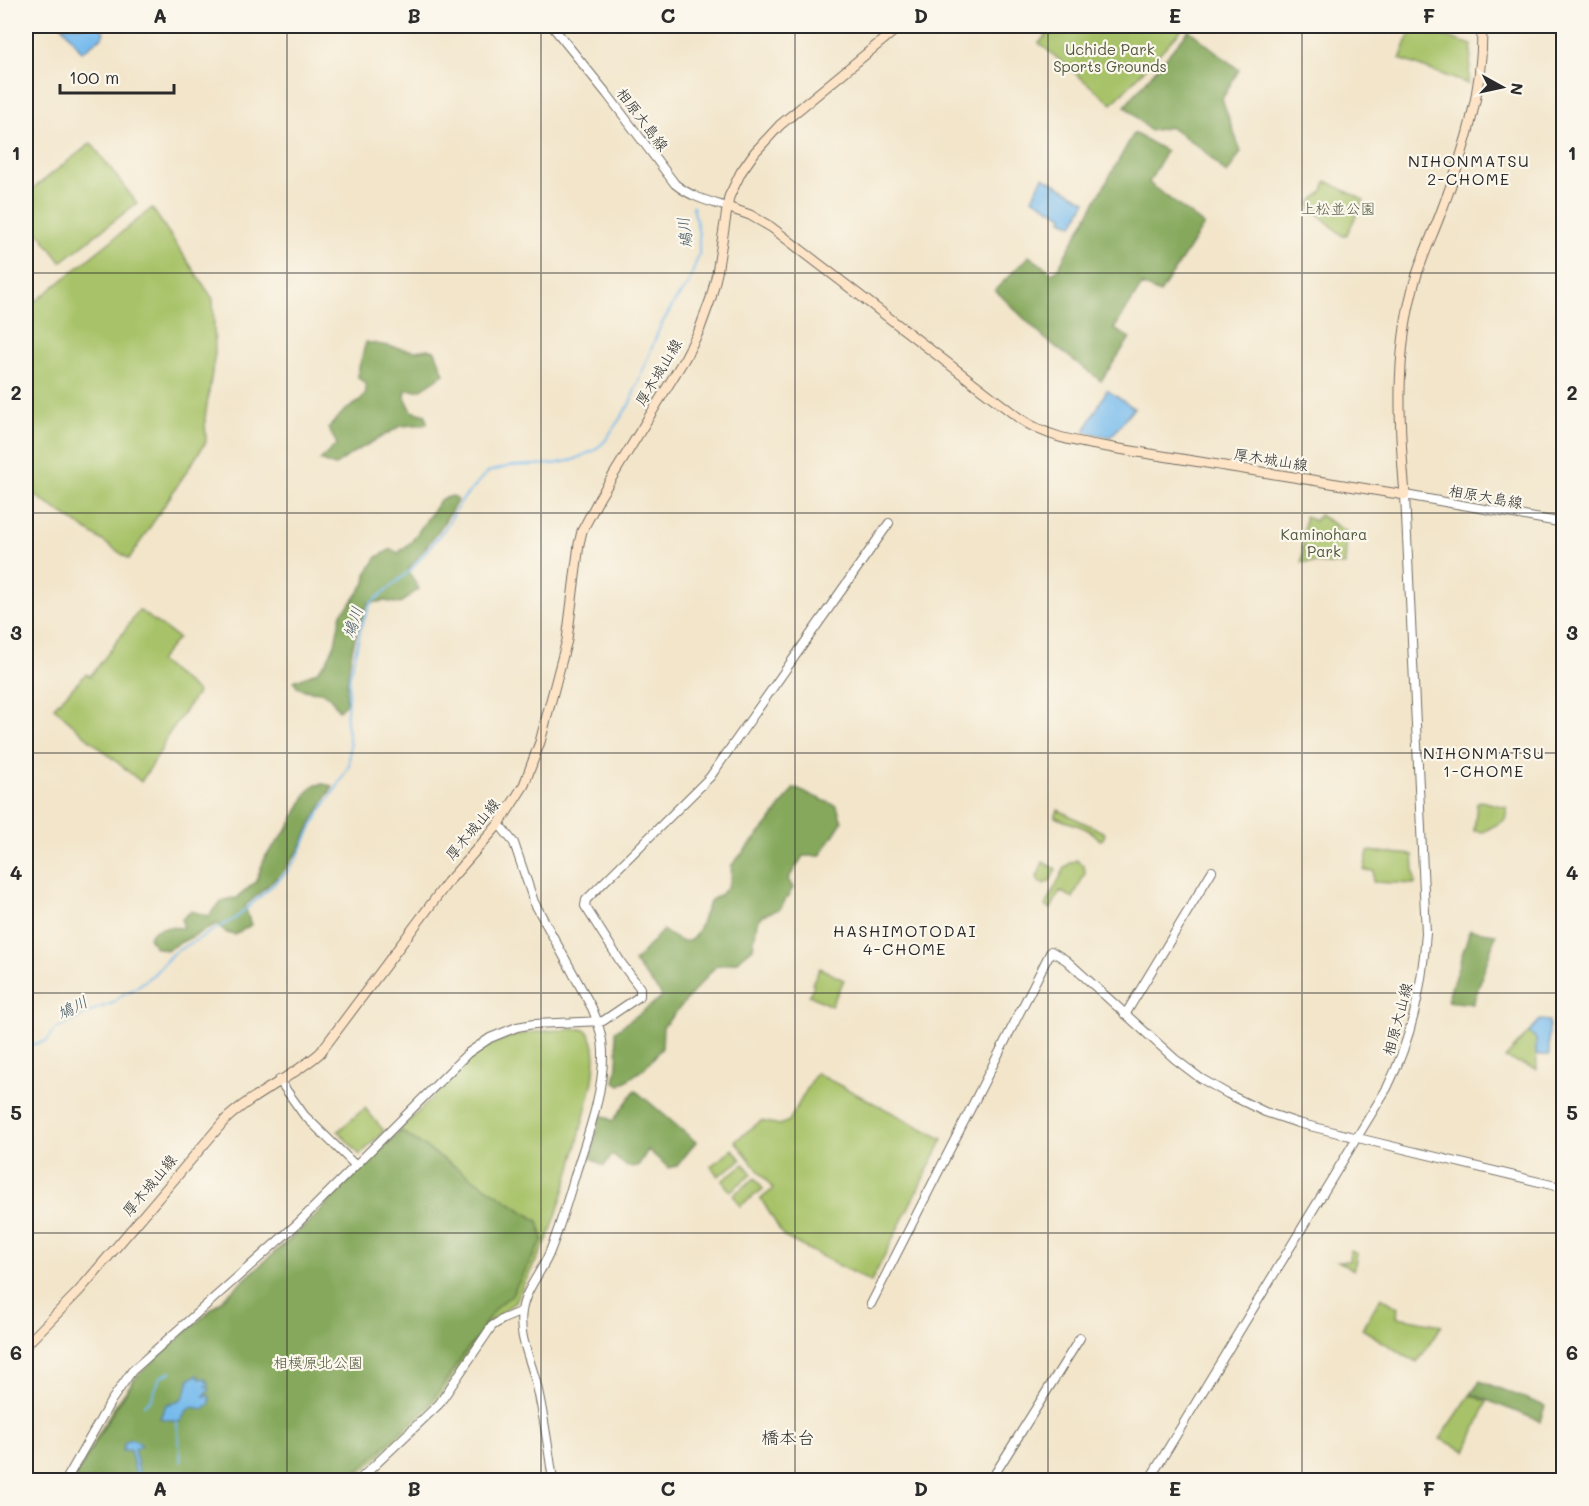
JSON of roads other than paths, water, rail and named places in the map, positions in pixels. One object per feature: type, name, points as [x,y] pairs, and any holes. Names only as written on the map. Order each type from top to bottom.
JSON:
[{"type":"main road","name":"厚木城山線","points":[[26,1345],[78,1292],[224,1120],[243,1103],[320,1053],[447,883],[499,824],[524,785],[540,742],[569,631],[582,531],[594,506],[685,358],[699,331],[717,273],[730,194],[741,172],[771,134],[900,26]]},
{"type":"main road","points":[[1405,495],[1399,390],[1403,332],[1413,285],[1469,133],[1478,86],[1482,26]]},
{"type":"main road","name":"厚木城山線","points":[[727,207],[750,215],[771,227],[1019,418],[1038,430],[1071,441],[1405,495]]},
{"type":"street","name":"相原大島線","points":[[552,26],[675,184],[698,199],[727,207]]},
{"type":"street","name":"相原大島線","points":[[1405,495],[1563,523]]},
{"type":"street","name":"相原大山線","points":[[1149,1480],[1387,1088],[1400,1061],[1415,1016],[1424,968],[1426,933],[1405,495]]},
{"type":"street","points":[[66,1480],[111,1401],[132,1371],[297,1224],[468,1053],[490,1038],[509,1029],[534,1024],[598,1022],[608,1019],[640,996],[640,988],[585,906],[587,898],[710,777],[889,523]]},
{"type":"street","points":[[499,824],[519,852],[534,902],[592,1008],[603,1045],[602,1074],[585,1142],[554,1242],[526,1297],[522,1311],[522,1338],[536,1381],[553,1480]]},
{"type":"street","points":[[1125,1015],[1212,871]]},
{"type":"street","points":[[871,1304],[1051,951],[1070,964],[1175,1059],[1228,1094],[1276,1116],[1563,1188]]},
{"type":"street","points":[[279,1080],[304,1115],[355,1166]]},
{"type":"street","points":[[359,1480],[439,1404],[492,1326],[522,1311]]},
{"type":"street","points":[[991,1480],[1080,1338]]},
{"type":"water","points":[[62,26],[99,26],[104,32],[102,37],[82,52]]},
{"type":"water","points":[[1043,177],[1086,201],[1073,225],[1062,220],[1063,216],[1032,198]]},
{"type":"water","points":[[1107,390],[1134,408],[1111,437],[1084,432]]},
{"type":"water","points":[[1540,1020],[1549,1021],[1549,1055],[1536,1055],[1536,1039],[1529,1032]]},
{"type":"water","points":[[198,1375],[200,1379],[206,1378],[208,1382],[209,1385],[206,1386],[210,1389],[204,1396],[210,1396],[210,1404],[203,1409],[191,1408],[180,1422],[160,1418],[166,1405],[184,1397],[189,1379]]},
{"type":"water","points":[[130,1439],[142,1446],[134,1449],[141,1480],[137,1480],[130,1450],[122,1451],[125,1442]]},
{"type":"waterway","name":"鳩川","points":[[26,1046],[47,1041],[54,1030],[113,1003],[123,994],[133,990],[155,973],[173,953],[236,918],[286,873],[297,858],[318,815],[349,765],[350,745],[346,723],[350,675],[362,624],[371,603],[411,570],[445,528],[462,500],[488,472],[510,466],[554,464],[573,460],[595,450],[605,441],[629,405],[660,327],[675,301],[688,285],[699,254],[699,235],[693,206]]},
{"type":"waterway","points":[[144,1405],[152,1398],[160,1377],[171,1372]]},
{"type":"waterway","points":[[177,1423],[181,1461]]},
{"type":"district","name":"NIHONMATSU 2-CHOME","points":[[1469,169]]},
{"type":"district","name":"NIHONMATSU 1-CHOME","points":[[1484,761]]},
{"type":"district","name":"HASHIMOTODAI 4-CHOME","points":[[905,939]]},
{"type":"district","name":"橋本台","points":[[788,1437]]},
{"type":"park label","name":"Uchide Park Sports Grounds","points":[[1110,58]]},
{"type":"park label","name":"上松並公園","points":[[1338,208]]},
{"type":"park label","name":"Kaminohara Park","points":[[1324,542]]},
{"type":"park label","name":"相模原北公園","points":[[318,1362]]}]
